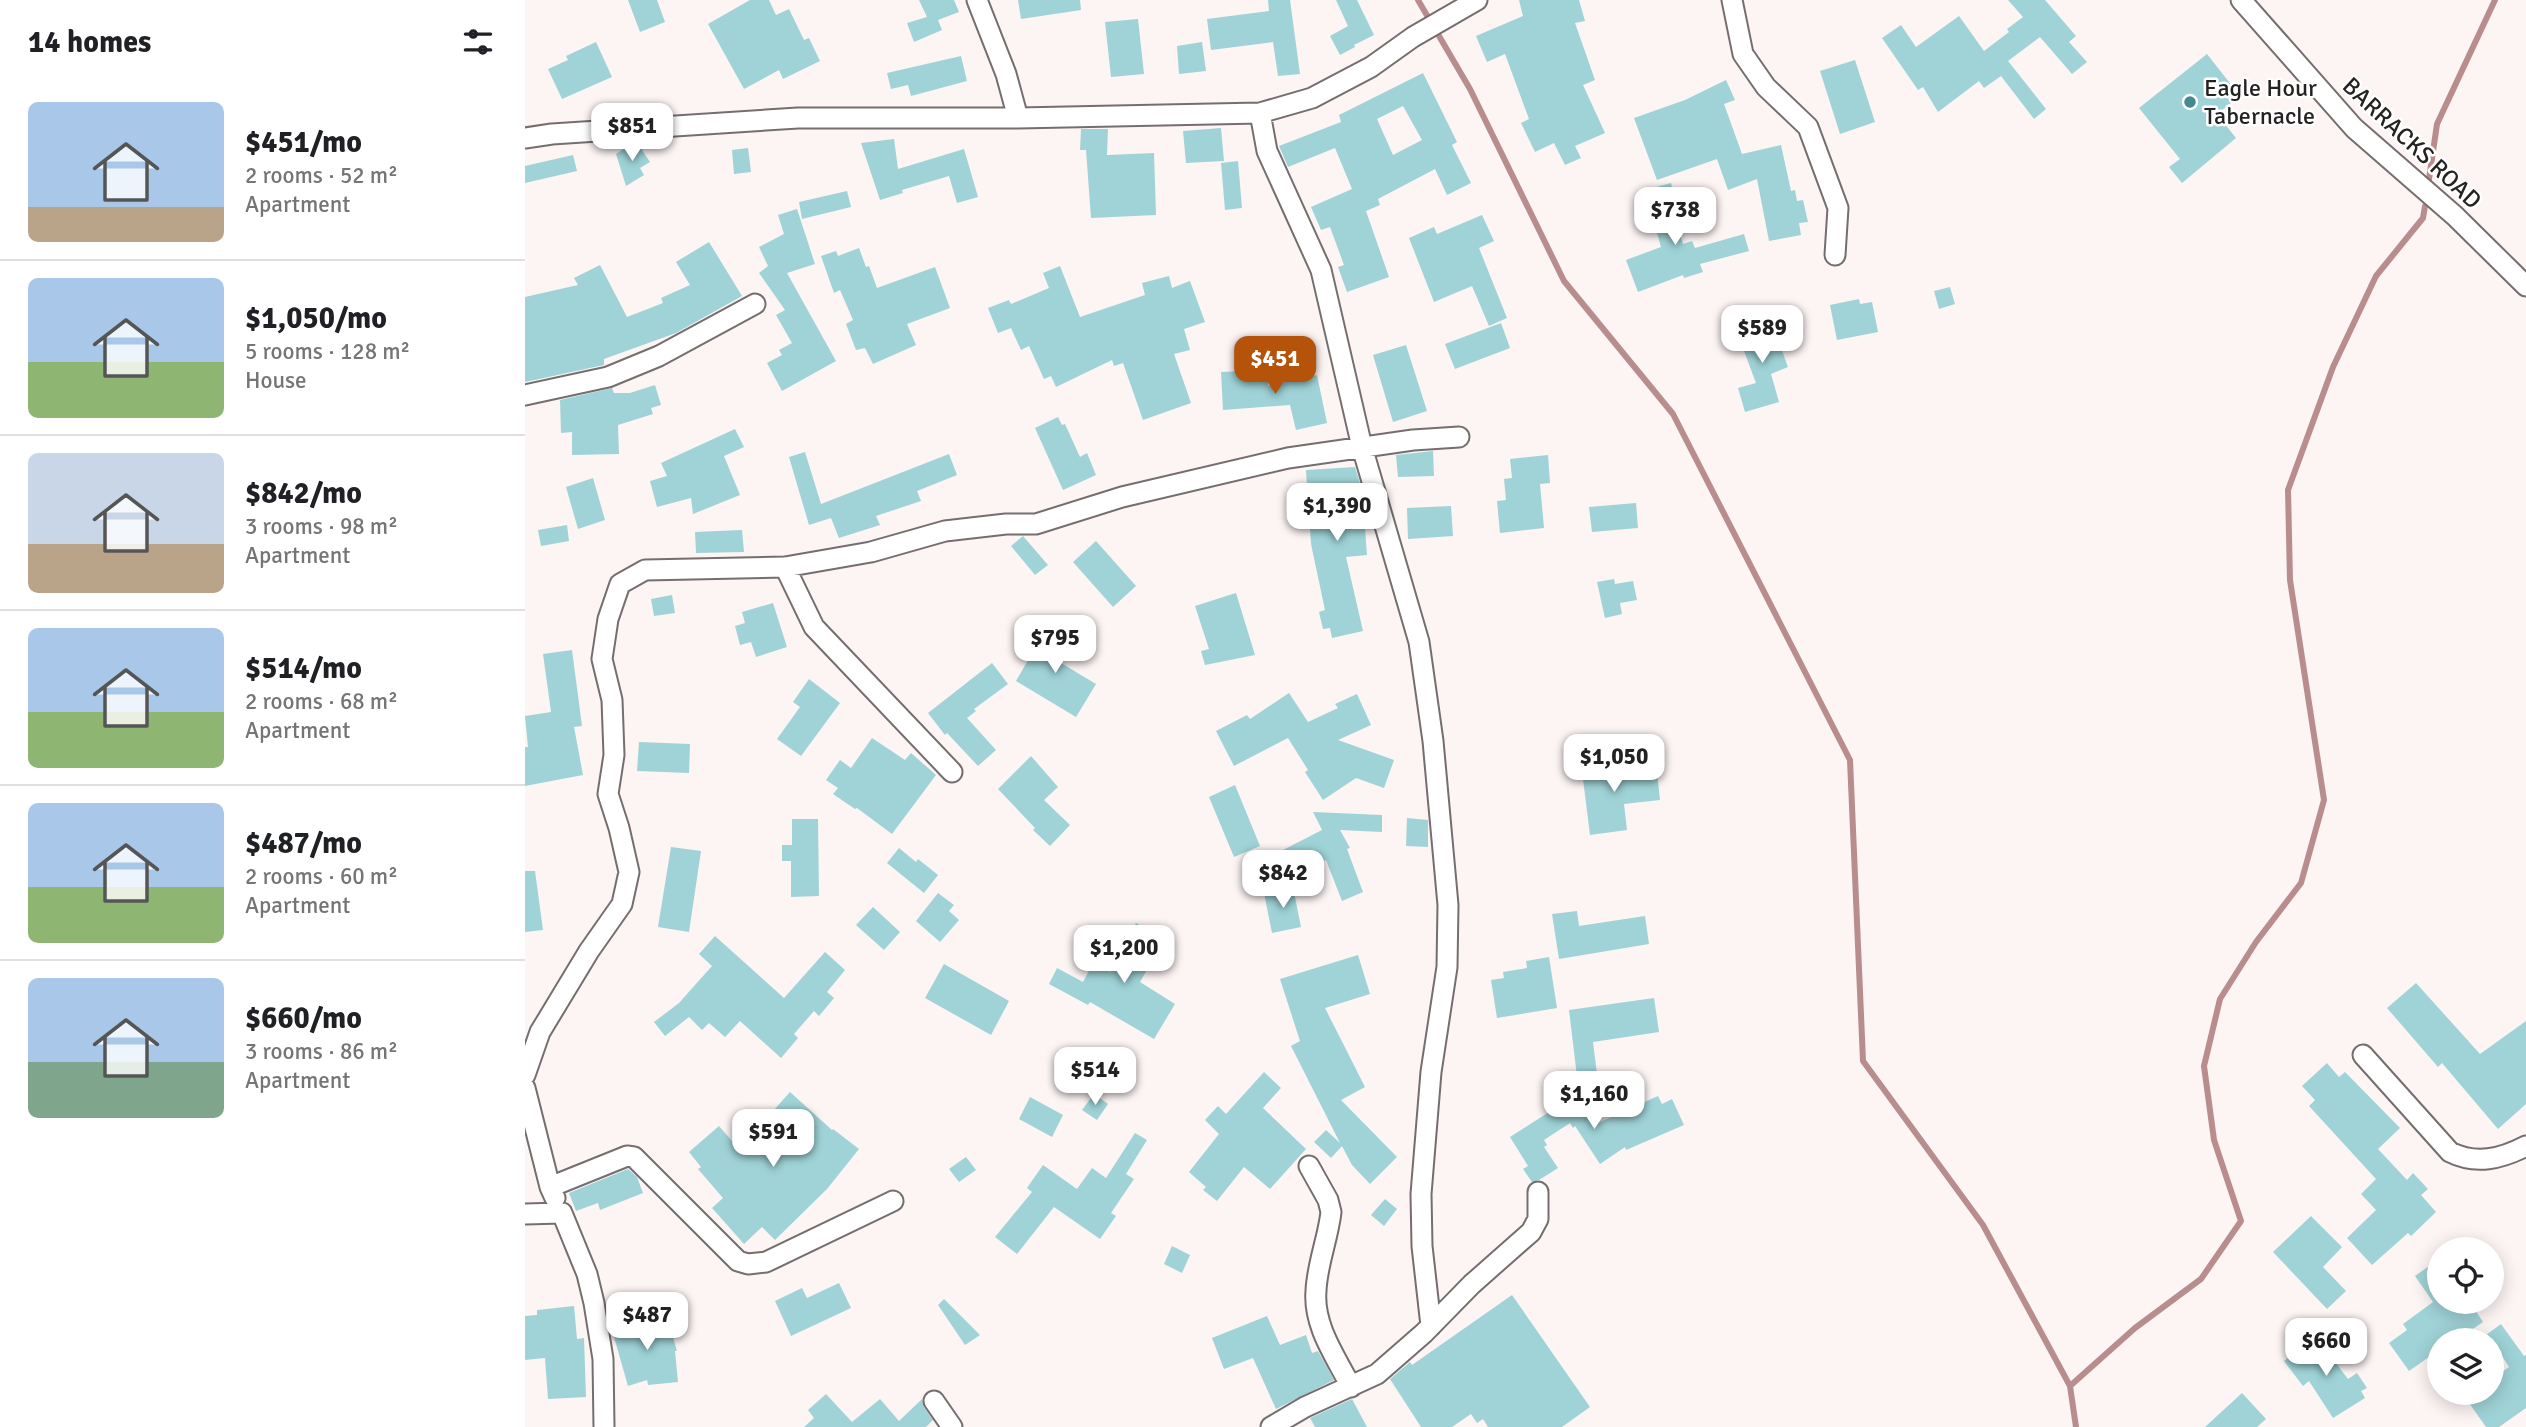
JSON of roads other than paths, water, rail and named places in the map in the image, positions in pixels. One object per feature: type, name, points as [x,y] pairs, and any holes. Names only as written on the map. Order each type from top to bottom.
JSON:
[{"type":"street","points":[[977,0],[1006,74],[1018,118]]},
{"type":"street","points":[[525,138],[798,118],[1018,118],[1260,113],[1312,98],[1371,67],[1413,37],[1477,0]]},
{"type":"street","points":[[1732,0],[1743,54],[1766,87],[1808,127],[1837,208],[1835,255]]},
{"type":"street","name":"BARRACKS ROAD","points":[[2241,0],[2354,128],[2455,216],[2526,286]]},
{"type":"street","points":[[1260,113],[1267,150],[1321,270],[1361,447],[1419,642],[1433,741],[1448,905],[1447,967],[1431,1072],[1421,1194],[1422,1246],[1431,1325]]},
{"type":"street","points":[[525,395],[621,372],[659,356],[755,304]]},
{"type":"street","points":[[525,1075],[540,1032],[589,951],[622,904],[629,872],[608,794],[614,755],[612,700],[602,659],[608,618],[620,584],[645,570],[785,567],[871,552],[946,531],[1006,524],[1036,524],[1136,494],[1288,458],[1413,440],[1459,438]]},
{"type":"street","points":[[785,567],[814,627],[952,772]]},
{"type":"street","points":[[2363,1055],[2450,1152],[2474,1160],[2502,1157],[2526,1146]]},
{"type":"street","points":[[525,1088],[550,1187],[587,1274],[594,1303],[603,1359],[604,1427]]},
{"type":"street","points":[[550,1187],[627,1156],[634,1157],[738,1261],[748,1264],[766,1262],[894,1201]]},
{"type":"street","points":[[1309,1166],[1328,1200],[1331,1212],[1315,1291],[1317,1315],[1322,1331],[1351,1387]]},
{"type":"street","points":[[1271,1427],[1305,1407],[1377,1374],[1531,1232],[1538,1219],[1538,1192]]},
{"type":"street","points":[[525,1214],[562,1213]]},
{"type":"street","points":[[934,1401],[952,1427]]},
{"type":"waterway","points":[[1418,0],[1470,89],[1564,281],[1673,414],[1850,760],[1863,1061],[1983,1225],[2070,1386]]},
{"type":"waterway","points":[[2429,179],[2437,124],[2495,0]]},
{"type":"waterway","points":[[2076,1427],[2070,1386],[2135,1328],[2201,1279],[2241,1221],[2214,1140],[2204,1066],[2220,999],[2256,942],[2301,883],[2324,800],[2290,580],[2288,490],[2333,367],[2376,276],[2423,218],[2425,206]]},
{"type":"place","name":"Eagle Hour Tabernacle","points":[[2190,102]]}]
